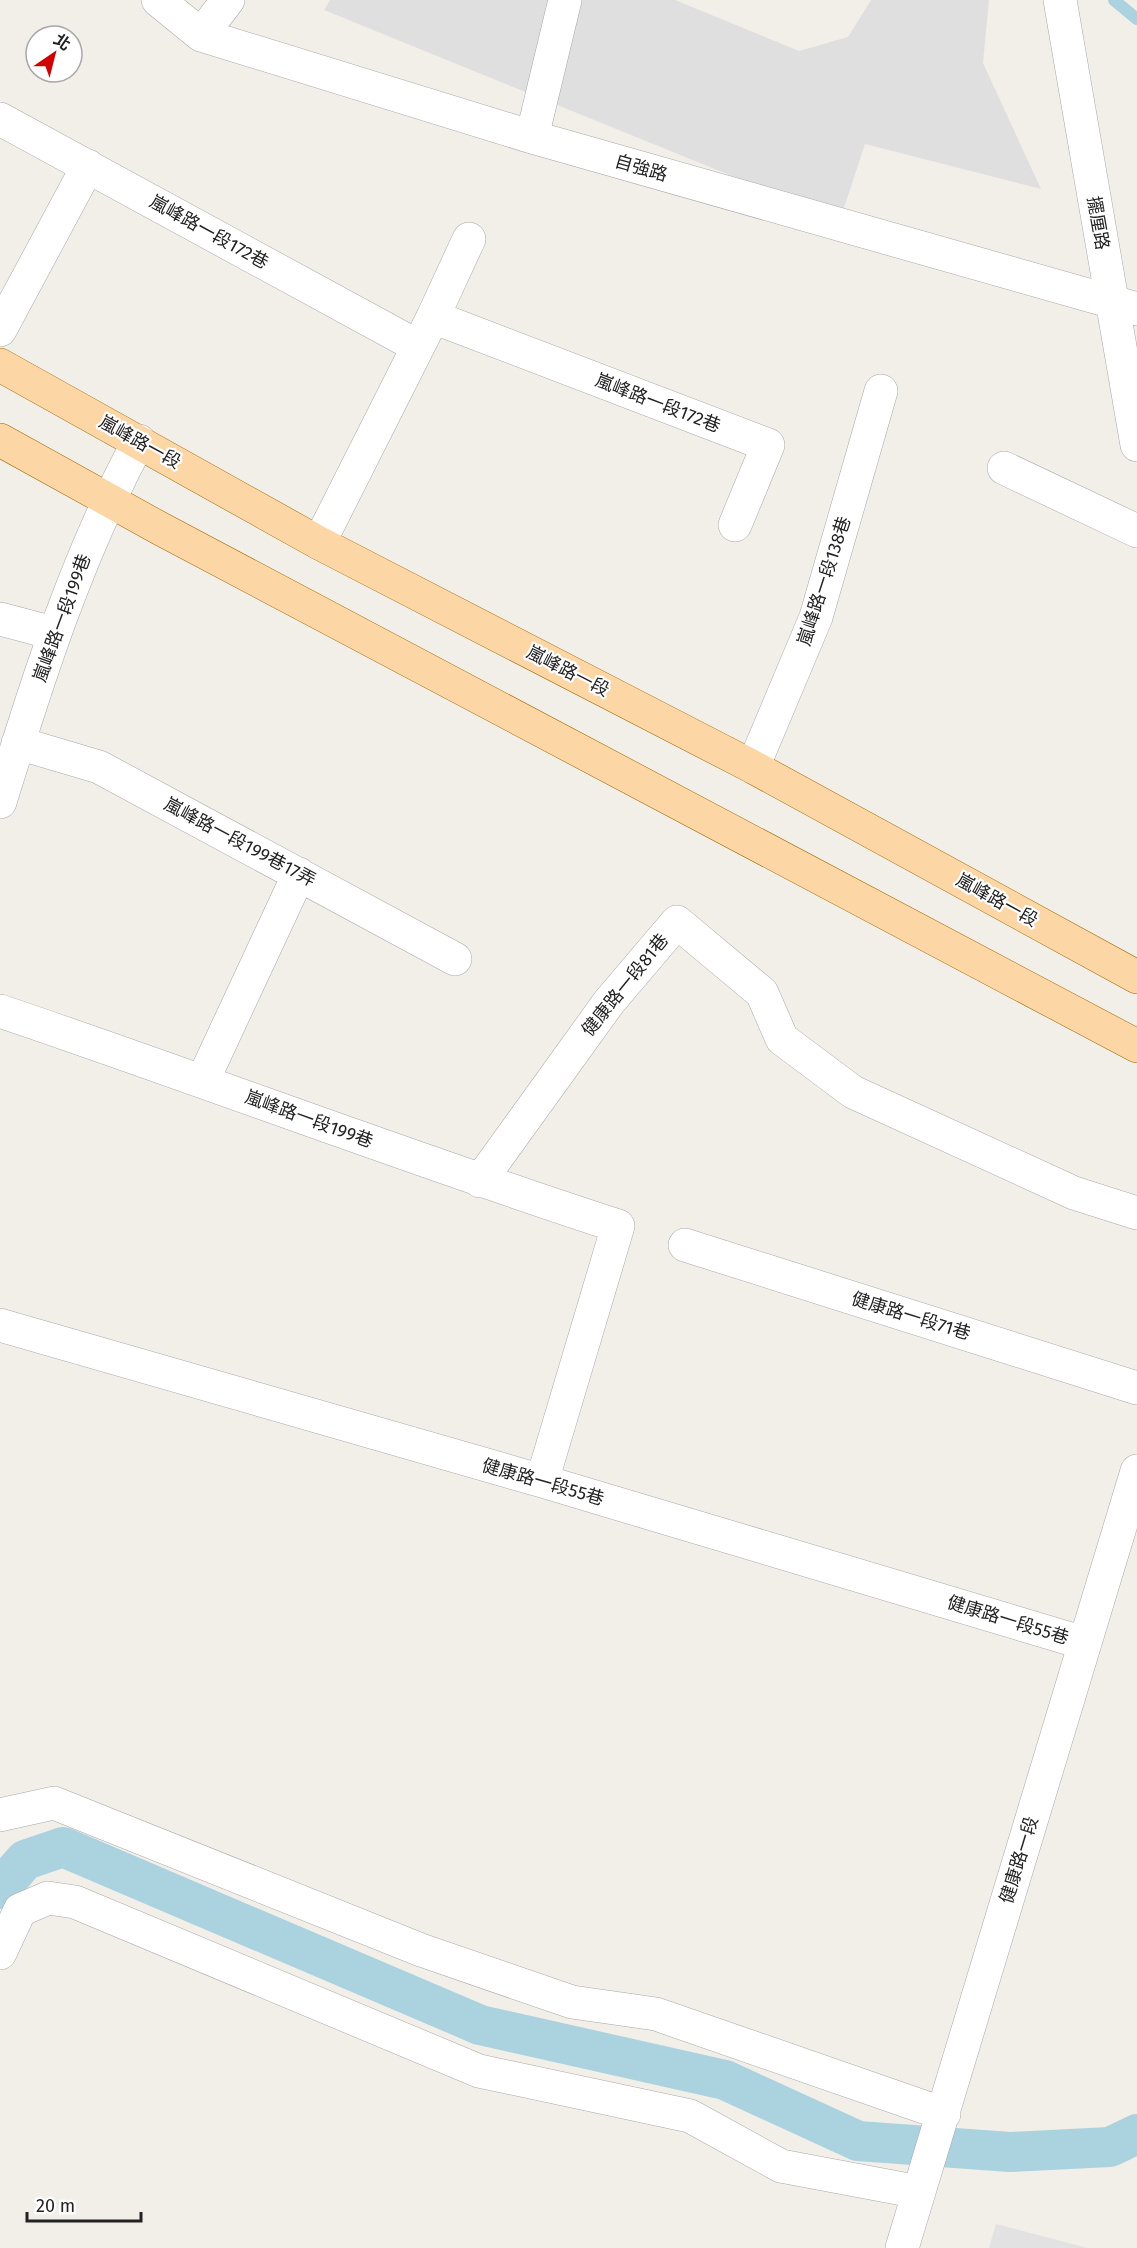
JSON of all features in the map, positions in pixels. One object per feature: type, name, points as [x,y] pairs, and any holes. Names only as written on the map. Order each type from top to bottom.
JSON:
[{"type":"main road","name":"嵐峰路一段","points":[[0,365],[319,543],[753,766],[1137,977]]},
{"type":"main road","points":[[0,441],[107,500],[1137,1046]]},
{"type":"street","name":"自強路","points":[[158,0],[201,35],[532,137],[1124,305]]},
{"type":"street","points":[[201,35],[228,0]]},
{"type":"street","points":[[532,137],[565,0]]},
{"type":"street","name":"擺厘路","points":[[1060,0],[1124,305],[1137,445]]},
{"type":"street","name":"嵐峰路一段172巷","points":[[0,118],[417,345]]},
{"type":"street","points":[[0,330],[88,166]]},
{"type":"street","points":[[319,543],[433,317],[469,239]]},
{"type":"street","name":"嵐峰路一段172巷","points":[[433,317],[768,445],[735,525]]},
{"type":"street","name":"嵐峰路一段138巷","points":[[753,766],[816,617],[881,392]]},
{"type":"street","name":"嵐峰路一段199巷","points":[[0,802],[53,633],[107,500],[139,441]]},
{"type":"street","points":[[1005,468],[1137,531]]},
{"type":"street","points":[[0,619],[53,633]]},
{"type":"street","name":"嵐峰路一段199巷17弄","points":[[18,743],[99,767],[455,959]]},
{"type":"street","points":[[203,1080],[299,874]]},
{"type":"street","name":"健康路一段81巷","points":[[480,1181],[609,1002],[677,922],[762,993],[782,1039],[853,1092],[1074,1193],[1137,1213]]},
{"type":"street","name":"嵐峰路一段199巷","points":[[0,1011],[203,1080],[480,1181],[618,1226],[542,1481]]},
{"type":"street","name":"健康路一段71巷","points":[[685,1245],[1137,1388]]},
{"type":"street","name":"健康路一段55巷","points":[[0,1326],[542,1481],[1084,1643]]},
{"type":"street","name":"健康路一段","points":[[902,2248],[1137,1471]]},
{"type":"street","points":[[0,1815],[54,1803],[422,1950],[572,2002],[656,2014],[944,2114]]},
{"type":"street","points":[[0,1953],[21,1910],[48,1898],[75,1902],[479,2071],[690,2116],[781,2166],[919,2192]]},
{"type":"shaded area","points":[[330,0],[675,0],[799,51],[848,37],[871,0],[989,0],[983,63],[1041,189],[865,144],[840,220],[324,10]]},
{"type":"shaded area","points":[[996,2224],[1088,2248],[989,2248]]},
{"type":"waterway","points":[[1114,0],[1137,19]]},
{"type":"waterway","points":[[0,1889],[25,1860],[63,1847],[480,2025],[725,2080],[858,2141],[1010,2152],[1110,2147],[1137,2134]]}]
